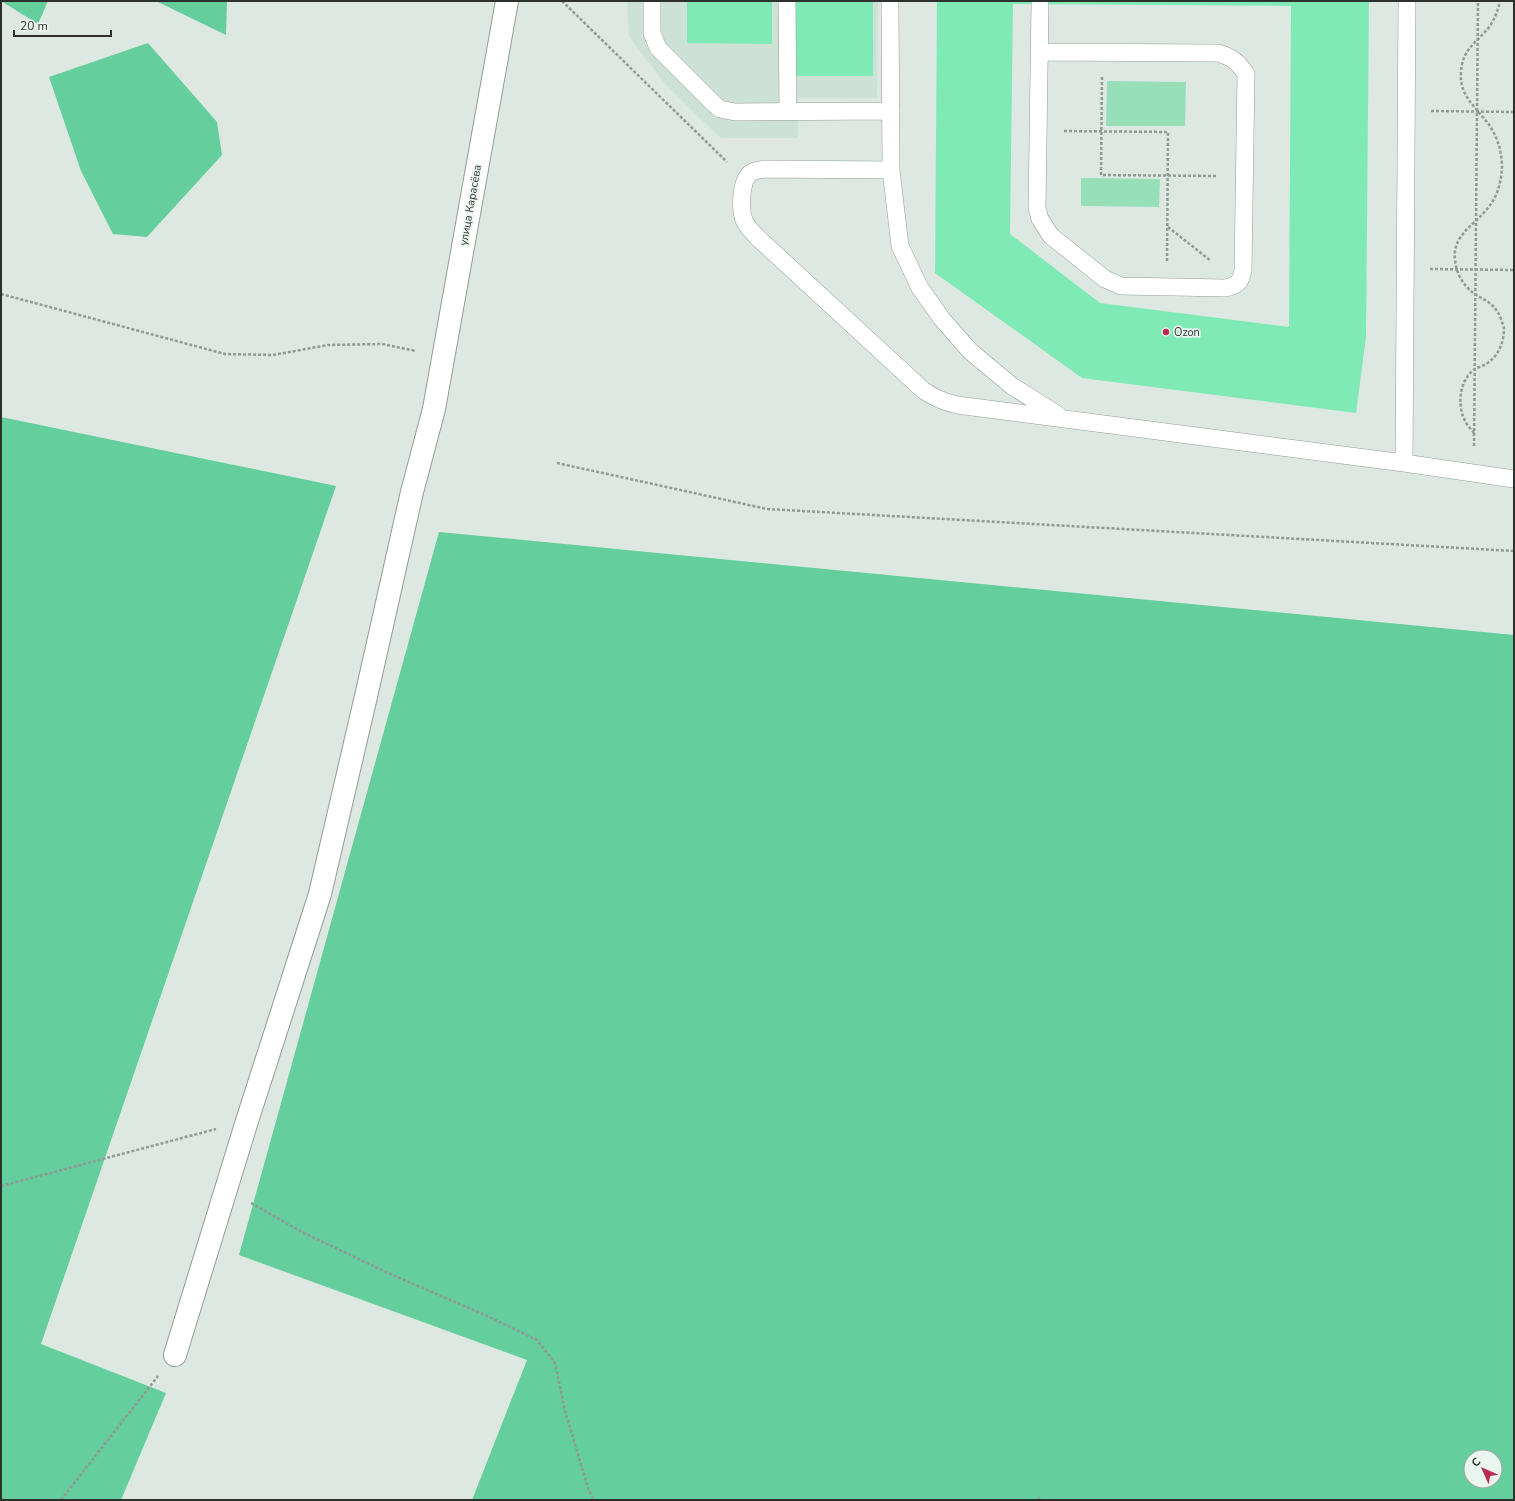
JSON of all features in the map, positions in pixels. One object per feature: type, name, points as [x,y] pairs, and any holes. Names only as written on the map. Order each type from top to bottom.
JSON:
[{"type":"street","name":"улица Карасёва","points":[[175,1355],[247,1121],[320,894],[412,492],[434,409],[507,1]]},
{"type":"lane","points":[[652,1],[652,33],[658,48],[720,109],[735,112],[891,111]]},
{"type":"lane","points":[[788,1],[788,112]]},
{"type":"lane","points":[[890,1],[891,170],[900,246],[920,288],[942,319],[970,351],[1006,381],[1063,419]]},
{"type":"lane","points":[[1404,463],[1407,1]]},
{"type":"lane","points":[[1039,52],[1218,54],[1228,56],[1239,63],[1246,74],[1243,270],[1241,280],[1238,283],[1233,287],[1225,288],[1131,287],[1114,284],[1105,279],[1051,236],[1040,219],[1038,208],[1038,131],[1039,52],[1040,4]]},
{"type":"lane","points":[[891,170],[764,169],[752,172],[745,179],[743,186],[742,213],[750,230],[923,390],[944,402],[957,405],[1404,463],[1514,479]]},
{"type":"path","points":[[562,1],[745,179]]},
{"type":"path","points":[[1474,474],[1478,1]]},
{"type":"path","points":[[1474,433],[1466,422],[1461,408],[1461,394],[1466,380],[1475,369],[1487,363],[1497,353],[1503,340],[1504,326],[1498,312],[1489,301],[1467,288],[1461,280],[1456,269],[1454,258],[1460,236],[1487,209],[1496,196],[1502,166],[1496,136],[1488,123],[1467,98],[1462,86],[1460,74],[1466,54],[1489,26],[1497,12],[1500,1]]},
{"type":"path","points":[[1102,52],[1101,175],[1244,176]]},
{"type":"path","points":[[1406,111],[1514,112]]},
{"type":"path","points":[[1038,131],[1168,132],[1167,288]]},
{"type":"path","points":[[1167,226],[1238,283]]},
{"type":"path","points":[[1405,269],[1514,270]]},
{"type":"path","points":[[1,294],[225,354],[273,355],[328,345],[382,344],[443,357]]},
{"type":"path","points":[[557,463],[767,509],[1514,551]]},
{"type":"path","points":[[1,1186],[247,1121]]},
{"type":"path","points":[[231,1175],[242,1197],[266,1213],[388,1273],[485,1315],[537,1340],[555,1363],[565,1411],[588,1488],[594,1500]]},
{"type":"path","points":[[61,1500],[175,1355]]},
{"type":"path","points":[[1038,1500],[1041,1497]]},
{"type":"shaded area","points":[[627,1],[878,1],[877,98],[798,98],[798,138],[721,138],[666,85],[629,37]]},
{"type":"green space","points":[[1,1],[48,1],[38,24]]},
{"type":"green space","points":[[157,1],[227,1],[226,35],[158,2]]},
{"type":"green space","points":[[148,43],[217,122],[222,155],[147,237],[113,234],[81,171],[49,77]]},
{"type":"green space","points":[[1107,81],[1186,82],[1185,126],[1106,126]]},
{"type":"green space","points":[[1081,178],[1160,179],[1159,207],[1081,206]]},
{"type":"green space","points":[[1,417],[336,486],[41,1344],[166,1393],[121,1500],[1,1500]]},
{"type":"green space","points":[[439,532],[1514,635],[1514,1500],[472,1500],[527,1360],[239,1255]]},
{"type":"building","points":[[687,1],[772,1],[772,44],[687,43]]},
{"type":"building","points":[[796,1],[873,1],[873,76],[796,76]]},
{"type":"building","points":[[937,1],[1369,1],[1366,337],[1356,413],[1082,378],[935,273]],"holes":[[[1013,4],[1291,6],[1289,327],[1100,303],[1010,234]]]},
{"type":"place","name":"Ozon","points":[[1166,332]]}]
